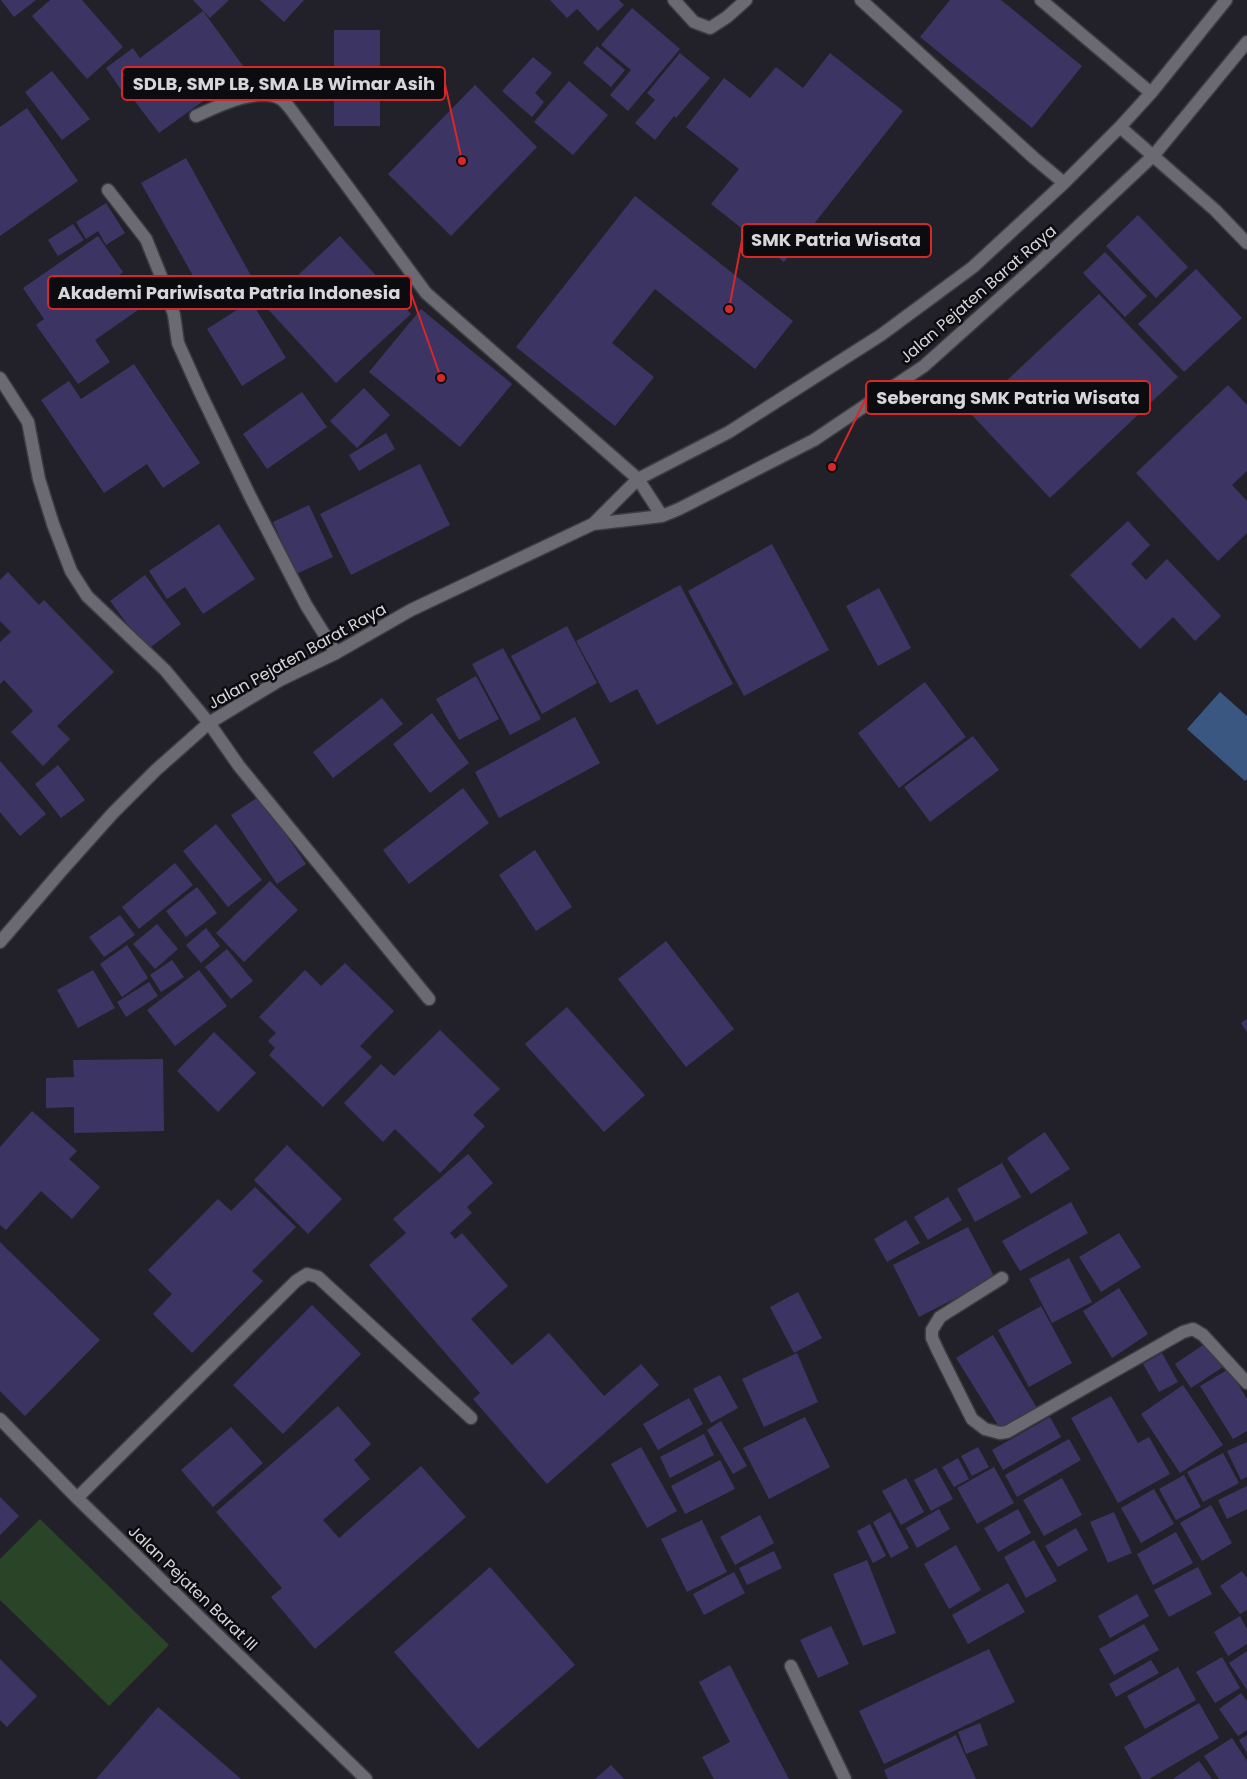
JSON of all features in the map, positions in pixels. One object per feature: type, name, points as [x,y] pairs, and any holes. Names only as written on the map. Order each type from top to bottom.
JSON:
[{"type":"street","points":[[674,0],[694,22],[710,28],[727,18],[746,0]]},
{"type":"street","points":[[861,0],[1034,158],[1064,183]]},
{"type":"street","points":[[1041,0],[1151,92]]},
{"type":"street","name":"Jalan Pejaten Barat Raya","points":[[592,524],[638,479],[729,432],[881,335],[973,267],[1064,183],[1120,127],[1226,0]]},
{"type":"street","name":"Jalan Pejaten Barat Raya","points":[[0,942],[114,813],[156,770],[209,723],[280,680],[336,653],[411,610],[592,524],[662,516],[679,509],[814,440],[924,366],[1039,263],[1154,155],[1247,42]]},
{"type":"street","points":[[196,116],[244,98],[264,94],[282,100],[426,293],[638,479],[662,516]]},
{"type":"street","points":[[1120,127],[1215,210],[1247,243]]},
{"type":"street","points":[[108,190],[146,239],[172,308],[178,343],[199,390],[250,496],[306,605],[336,653]]},
{"type":"street","points":[[0,378],[28,422],[38,479],[71,571],[86,596],[165,670],[209,723],[239,766],[429,999]]},
{"type":"street","points":[[77,1498],[296,1281],[307,1274],[318,1278],[471,1418]]},
{"type":"street","points":[[1002,1278],[940,1317],[932,1330],[932,1338],[972,1419],[985,1429],[1000,1433],[1007,1432],[1182,1332],[1193,1329],[1203,1335],[1247,1383]]},
{"type":"street","name":"Jalan Pejaten Barat III","points":[[0,1419],[77,1498],[366,1779]]},
{"type":"street","points":[[791,1666],[845,1779]]},
{"type":"green space","points":[[40,1519],[169,1645],[109,1706],[0,1600],[0,1559]]},
{"type":"water","points":[[1220,692],[1247,716],[1247,779],[1245,781],[1187,729]]},
{"type":"building","points":[[1,0],[36,0],[14,17]]},
{"type":"building","points":[[50,0],[82,0],[123,47],[87,79],[32,16]]},
{"type":"building","points":[[193,0],[229,0],[210,18]]},
{"type":"building","points":[[260,0],[304,0],[284,22]]},
{"type":"building","points":[[550,0],[619,0],[624,5],[598,31],[577,9],[567,18]]},
{"type":"building","points":[[950,0],[1001,0],[1082,66],[1032,128],[920,37]]},
{"type":"building","points":[[632,8],[680,49],[628,111],[610,95],[631,70],[601,45]]},
{"type":"building","points":[[203,11],[246,70],[159,133],[134,100],[155,85],[148,76],[124,94],[106,68],[133,48],[140,58]]},
{"type":"building","points":[[334,30],[380,30],[380,126],[334,126]]},
{"type":"building","points":[[597,46],[625,70],[611,87],[583,63]]},
{"type":"building","points":[[680,53],[710,78],[676,118],[674,116],[655,140],[635,123],[655,100],[647,93]]},
{"type":"building","points":[[830,53],[903,111],[784,262],[711,204],[739,169],[686,127],[724,78],[750,98],[776,67],[803,88]]},
{"type":"building","points":[[533,57],[552,73],[535,93],[544,102],[532,117],[502,91]]},
{"type":"building","points":[[52,71],[90,119],[62,140],[25,92]]},
{"type":"building","points":[[569,81],[608,115],[573,155],[534,122]]},
{"type":"building","points":[[475,85],[537,147],[451,236],[388,174]]},
{"type":"building","points":[[27,108],[78,181],[0,236],[0,127]]},
{"type":"building","points":[[186,158],[255,283],[211,308],[141,183]]},
{"type":"building","points":[[635,196],[793,321],[755,369],[655,289],[612,343],[654,377],[615,426],[516,347]]},
{"type":"building","points":[[106,203],[125,233],[106,245],[98,231],[86,239],[76,222]]},
{"type":"building","points":[[1138,215],[1188,267],[1156,298],[1106,246]]},
{"type":"building","points":[[73,224],[84,240],[58,256],[48,240]]},
{"type":"building","points":[[98,236],[123,272],[116,278],[138,310],[95,340],[110,362],[78,384],[36,325],[44,319],[23,288]]},
{"type":"building","points":[[340,236],[411,314],[336,383],[265,306]]},
{"type":"building","points":[[1105,252],[1147,296],[1125,317],[1083,273]]},
{"type":"building","points":[[1196,269],[1242,318],[1184,372],[1138,324]]},
{"type":"building","points":[[1099,294],[1178,377],[1050,498],[971,414]]},
{"type":"building","points":[[251,301],[286,358],[242,386],[207,329]]},
{"type":"building","points":[[421,309],[512,384],[460,447],[369,372]]},
{"type":"building","points":[[134,364],[200,463],[163,488],[147,464],[104,493],[41,400],[69,381],[81,399]]},
{"type":"building","points":[[1228,385],[1247,405],[1247,471],[1232,485],[1247,501],[1247,533],[1218,561],[1136,473]]},
{"type":"building","points":[[364,388],[390,415],[357,448],[330,421]]},
{"type":"building","points":[[302,392],[327,427],[267,469],[243,434]]},
{"type":"building","points":[[386,433],[395,449],[359,471],[349,455]]},
{"type":"building","points":[[420,464],[450,525],[351,575],[320,514]]},
{"type":"building","points":[[309,505],[333,557],[296,574],[273,522]]},
{"type":"building","points":[[1128,521],[1150,545],[1131,564],[1146,580],[1167,559],[1221,616],[1195,641],[1173,617],[1140,649],[1070,575]]},
{"type":"building","points":[[219,524],[255,579],[203,614],[185,587],[167,599],[149,571]]},
{"type":"building","points":[[772,544],[829,650],[744,696],[688,591]]},
{"type":"building","points":[[8,572],[39,605],[44,600],[114,672],[57,726],[70,739],[43,766],[11,732],[33,711],[4,680],[0,684],[0,642],[11,632],[0,621],[0,580]]},
{"type":"building","points":[[145,575],[181,624],[147,650],[110,601]]},
{"type":"building","points":[[680,585],[733,684],[657,725],[637,689],[610,703],[576,641]]},
{"type":"building","points":[[879,588],[911,648],[878,666],[846,606]]},
{"type":"building","points":[[567,626],[597,683],[542,714],[511,656]]},
{"type":"building","points":[[503,648],[541,719],[510,735],[472,664]]},
{"type":"building","points":[[476,676],[499,719],[459,740],[436,699]]},
{"type":"building","points":[[925,682],[966,737],[899,788],[858,733]]},
{"type":"building","points":[[382,698],[403,724],[333,778],[313,752]]},
{"type":"building","points":[[432,713],[469,763],[430,793],[393,744]]},
{"type":"building","points":[[575,717],[600,763],[499,818],[475,772]]},
{"type":"building","points":[[973,736],[999,770],[930,822],[904,787]]},
{"type":"building","points":[[0,761],[46,814],[20,836],[0,812]]},
{"type":"building","points":[[58,765],[85,800],[61,818],[35,784]]},
{"type":"building","points":[[463,788],[489,823],[409,884],[383,850]]},
{"type":"building","points":[[260,796],[306,864],[277,884],[231,815]]},
{"type":"building","points":[[216,824],[262,880],[228,907],[183,851]]},
{"type":"building","points":[[535,850],[572,907],[536,931],[499,875]]},
{"type":"building","points":[[175,863],[193,885],[139,929],[122,907]]},
{"type":"building","points":[[270,881],[298,910],[244,962],[216,933]]},
{"type":"building","points":[[197,887],[217,913],[186,937],[166,911]]},
{"type":"building","points":[[120,915],[135,935],[104,957],[89,937]]},
{"type":"building","points":[[157,924],[178,949],[155,969],[133,944]]},
{"type":"building","points":[[206,928],[220,946],[201,963],[186,945]]},
{"type":"building","points":[[666,941],[734,1029],[686,1067],[618,979]]},
{"type":"building","points":[[127,945],[148,978],[122,997],[100,964]]},
{"type":"building","points":[[227,949],[253,981],[231,999],[205,967]]},
{"type":"building","points":[[172,960],[184,977],[161,992],[150,975]]},
{"type":"building","points":[[345,963],[394,1011],[360,1046],[372,1057],[323,1107],[269,1055],[275,1048],[268,1041],[276,1033],[259,1017],[305,970],[321,986]]},
{"type":"building","points":[[93,970],[115,1008],[78,1028],[57,990]]},
{"type":"building","points":[[199,970],[227,1006],[175,1046],[147,1010]]},
{"type":"building","points":[[149,982],[158,996],[126,1017],[117,1002]]},
{"type":"building","points":[[567,1007],[645,1095],[604,1132],[525,1044]]},
{"type":"building","points":[[1247,1019],[1247,1032],[1241,1023]]},
{"type":"building","points":[[440,1030],[500,1089],[473,1115],[485,1126],[440,1173],[395,1129],[383,1142],[344,1103],[381,1064],[394,1076]]},
{"type":"building","points":[[214,1032],[256,1073],[218,1112],[177,1071]]},
{"type":"building","points":[[163,1059],[164,1131],[74,1133],[74,1107],[46,1108],[46,1078],[74,1077],[73,1060]]},
{"type":"building","points":[[32,1111],[77,1151],[69,1159],[100,1187],[72,1219],[41,1191],[6,1230],[0,1225],[0,1147]]},
{"type":"building","points":[[1045,1132],[1070,1169],[1031,1194],[1007,1158]]},
{"type":"building","points":[[287,1145],[342,1199],[308,1234],[254,1180]]},
{"type":"building","points":[[468,1154],[493,1183],[467,1207],[472,1213],[450,1233],[455,1239],[462,1233],[508,1286],[471,1319],[512,1365],[549,1333],[604,1396],[641,1364],[659,1385],[547,1484],[473,1399],[480,1393],[369,1265],[406,1233],[393,1219]]},
{"type":"building","points":[[1002,1163],[1021,1197],[975,1222],[957,1189]]},
{"type":"building","points":[[255,1187],[296,1227],[252,1271],[263,1281],[192,1353],[153,1314],[172,1294],[148,1270],[218,1199],[231,1211]]},
{"type":"building","points":[[948,1197],[962,1220],[928,1240],[914,1217]]},
{"type":"building","points":[[1071,1202],[1088,1233],[1020,1271],[1002,1241]]},
{"type":"building","points":[[906,1220],[920,1243],[887,1262],[874,1239]]},
{"type":"building","points":[[968,1227],[995,1278],[919,1317],[893,1265]]},
{"type":"building","points":[[1119,1233],[1141,1267],[1101,1292],[1079,1257]]},
{"type":"building","points":[[0,1242],[100,1340],[25,1416],[0,1391]]},
{"type":"building","points":[[1069,1258],[1092,1302],[1052,1323],[1029,1279]]},
{"type":"building","points":[[1119,1288],[1148,1334],[1112,1358],[1083,1311]]},
{"type":"building","points":[[798,1292],[822,1338],[794,1353],[770,1307]]},
{"type":"building","points":[[312,1305],[361,1354],[283,1434],[233,1385]]},
{"type":"building","points":[[1041,1306],[1072,1363],[1029,1387],[998,1330]]},
{"type":"building","points":[[993,1335],[1037,1408],[1001,1430],[956,1358]]},
{"type":"building","points":[[1206,1343],[1223,1367],[1191,1388],[1175,1364]]},
{"type":"building","points":[[797,1353],[818,1402],[764,1427],[742,1379]]},
{"type":"building","points":[[1162,1353],[1178,1382],[1159,1392],[1143,1364]]},
{"type":"building","points":[[1229,1369],[1247,1399],[1247,1431],[1233,1439],[1200,1386]]},
{"type":"building","points":[[720,1375],[738,1408],[711,1423],[693,1389]]},
{"type":"building","points":[[1183,1385],[1223,1445],[1180,1473],[1141,1414]]},
{"type":"building","points":[[1111,1396],[1138,1443],[1149,1437],[1170,1474],[1118,1503],[1071,1418]]},
{"type":"building","points":[[689,1398],[703,1424],[658,1450],[643,1424]]},
{"type":"building","points":[[338,1406],[371,1444],[354,1460],[370,1479],[323,1520],[339,1538],[421,1466],[466,1517],[315,1649],[271,1597],[282,1588],[216,1512]]},
{"type":"building","points":[[805,1417],[830,1467],[769,1499],[743,1448]]},
{"type":"building","points":[[1050,1417],[1061,1437],[1003,1470],[992,1450]]},
{"type":"building","points":[[721,1421],[747,1466],[733,1474],[707,1430]]},
{"type":"building","points":[[231,1427],[263,1463],[213,1507],[181,1470]]},
{"type":"building","points":[[704,1434],[714,1455],[670,1478],[660,1457]]},
{"type":"building","points":[[1069,1439],[1081,1460],[1017,1497],[1005,1475]]},
{"type":"building","points":[[1247,1442],[1247,1477],[1241,1480],[1227,1451]]},
{"type":"building","points":[[641,1447],[677,1511],[647,1528],[611,1464]]},
{"type":"building","points":[[978,1447],[989,1467],[972,1476],[961,1456]]},
{"type":"building","points":[[1223,1453],[1239,1483],[1203,1502],[1187,1472]]},
{"type":"building","points":[[958,1458],[969,1479],[954,1487],[942,1467]]},
{"type":"building","points":[[720,1460],[735,1489],[685,1514],[671,1486]]},
{"type":"building","points":[[994,1467],[1014,1503],[977,1524],[957,1488]]},
{"type":"building","points":[[936,1468],[953,1499],[931,1511],[914,1480]]},
{"type":"building","points":[[1184,1475],[1201,1507],[1176,1520],[1159,1489]]},
{"type":"building","points":[[906,1478],[924,1512],[901,1525],[882,1491]]},
{"type":"building","points":[[1062,1478],[1082,1515],[1044,1536],[1023,1500]]},
{"type":"building","points":[[1247,1486],[1247,1509],[1227,1519],[1218,1500]]},
{"type":"building","points":[[1154,1489],[1174,1524],[1141,1543],[1121,1508]]},
{"type":"building","points":[[0,1497],[19,1516],[0,1535]]},
{"type":"building","points":[[1211,1505],[1232,1543],[1202,1561],[1180,1523]]},
{"type":"building","points":[[939,1509],[950,1529],[917,1548],[906,1528]]},
{"type":"building","points":[[1018,1509],[1031,1533],[998,1552],[984,1528]]},
{"type":"building","points":[[890,1512],[909,1548],[891,1558],[873,1522]]},
{"type":"building","points":[[1114,1512],[1132,1553],[1108,1563],[1090,1522]]},
{"type":"building","points":[[760,1515],[774,1543],[735,1565],[720,1537]]},
{"type":"building","points":[[702,1520],[727,1572],[687,1592],[661,1539]]},
{"type":"building","points":[[870,1524],[886,1556],[873,1563],[857,1531]]},
{"type":"building","points":[[1076,1528],[1088,1550],[1058,1567],[1045,1546]]},
{"type":"building","points":[[1176,1532],[1193,1563],[1153,1585],[1137,1554]]},
{"type":"building","points":[[1034,1540],[1057,1581],[1026,1598],[1004,1557]]},
{"type":"building","points":[[956,1545],[981,1590],[949,1609],[924,1564]]},
{"type":"building","points":[[774,1551],[782,1568],[747,1585],[739,1568]]},
{"type":"building","points":[[867,1560],[896,1633],[863,1646],[833,1574]]},
{"type":"building","points":[[490,1567],[575,1665],[478,1749],[394,1652]]},
{"type":"building","points":[[1198,1567],[1212,1594],[1169,1617],[1154,1590]]},
{"type":"building","points":[[1242,1571],[1247,1578],[1247,1610],[1240,1614],[1220,1586]]},
{"type":"building","points":[[734,1572],[745,1593],[704,1615],[693,1594]]},
{"type":"building","points":[[1008,1583],[1025,1612],[968,1644],[952,1615]]},
{"type":"building","points":[[1137,1594],[1149,1616],[1110,1638],[1098,1616]]},
{"type":"building","points":[[1240,1616],[1247,1629],[1247,1644],[1228,1656],[1214,1632]]},
{"type":"building","points":[[1144,1624],[1159,1650],[1114,1675],[1099,1649]]},
{"type":"building","points":[[831,1626],[849,1664],[818,1678],[800,1640]]},
{"type":"building","points":[[989,1649],[1015,1702],[884,1764],[859,1711]]},
{"type":"building","points":[[1247,1651],[1247,1690],[1229,1663]]},
{"type":"building","points":[[1222,1657],[1240,1688],[1215,1703],[1196,1672]]},
{"type":"building","points":[[0,1659],[37,1696],[7,1727],[0,1720]]},
{"type":"building","points":[[1151,1660],[1159,1673],[1116,1697],[1109,1684]]},
{"type":"building","points":[[730,1665],[789,1779],[714,1779],[702,1757],[730,1742],[699,1682]]},
{"type":"building","points":[[1178,1667],[1196,1700],[1145,1729],[1127,1696]]},
{"type":"building","points":[[1241,1693],[1247,1701],[1247,1730],[1238,1736],[1219,1709]]},
{"type":"building","points":[[1199,1703],[1219,1738],[1149,1779],[1142,1779],[1124,1747]]},
{"type":"building","points":[[158,1707],[241,1779],[96,1779]]},
{"type":"building","points":[[980,1723],[988,1745],[966,1754],[958,1732]]},
{"type":"building","points":[[956,1735],[976,1779],[888,1779],[884,1770]]},
{"type":"building","points":[[1247,1735],[1247,1753],[1239,1740]]},
{"type":"building","points":[[1232,1738],[1247,1761],[1247,1779],[1219,1779],[1204,1756]]},
{"type":"building","points":[[1199,1761],[1212,1779],[1173,1779]]},
{"type":"building","points":[[611,1765],[624,1779],[595,1779]]},
{"type":"place","name":"SDLB, SMP LB, SMA LB Wimar Asih","points":[[462,161]]},
{"type":"place","name":"SMK Patria Wisata","points":[[729,309]]},
{"type":"place","name":"Akademi Pariwisata Patria Indonesia","points":[[441,378]]},
{"type":"place","name":"Seberang SMK Patria Wisata","points":[[832,467]]}]
